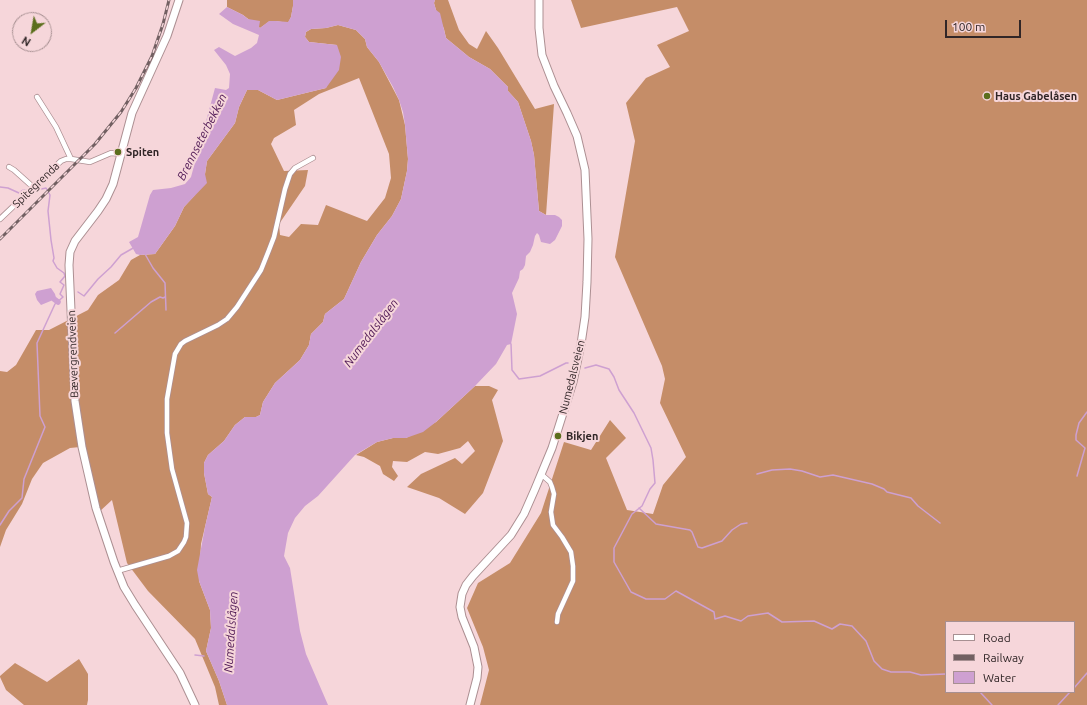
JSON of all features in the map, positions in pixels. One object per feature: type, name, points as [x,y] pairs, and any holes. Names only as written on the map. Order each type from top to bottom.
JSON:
[{"type":"main road","name":"Bævergrendveien","points":[[179,0],[167,36],[132,113],[113,184],[106,199],[75,241],[70,252],[69,265],[73,381],[76,414],[96,508],[117,571],[131,599],[180,673],[195,705]]},
{"type":"main road","name":"Numedalsveien","points":[[470,705],[478,678],[478,667],[474,647],[462,617],[460,602],[462,594],[466,585],[473,576],[500,548],[516,527],[529,503],[561,420],[578,362],[585,317],[588,239],[583,157],[572,123],[554,86],[542,55],[538,28],[539,0]]},
{"type":"street","points":[[37,97],[56,127],[71,159]]},
{"type":"street","name":"Spitegrenda","points":[[0,219],[58,162],[66,158],[90,162],[111,153],[121,154]]},
{"type":"street","points":[[117,571],[169,556],[178,551],[184,542],[187,523],[172,469],[167,433],[167,400],[175,354],[180,344],[218,326],[227,319],[237,307],[261,270],[270,250],[290,174],[295,168],[313,158]]},
{"type":"street","points":[[9,167],[33,187]]},
{"type":"street","points":[[541,474],[550,482],[552,487],[554,494],[551,512],[553,525],[571,552],[573,566],[573,581],[558,614],[557,622]]},
{"type":"shaded area","points":[[227,0],[293,0],[293,6],[288,23],[270,21],[260,28],[243,15],[227,7]]},
{"type":"shaded area","points":[[435,0],[448,0],[459,30],[469,44],[477,49],[486,31],[535,109],[554,104],[546,215],[539,211],[534,155],[518,102],[508,91],[508,87],[490,69],[469,57],[446,38],[436,10],[434,3]]},
{"type":"shaded area","points":[[571,0],[1087,0],[1087,705],[480,705],[489,670],[483,647],[467,608],[478,583],[510,563],[541,513],[564,442],[591,450],[610,420],[626,438],[606,458],[627,510],[653,514],[663,485],[686,457],[660,403],[665,379],[662,366],[615,257],[635,141],[626,103],[646,78],[670,67],[657,45],[689,31],[677,7],[581,28]]},
{"type":"shaded area","points":[[338,25],[356,30],[365,39],[367,47],[379,62],[399,100],[405,125],[408,159],[407,171],[401,199],[392,216],[377,235],[361,262],[344,299],[325,314],[323,322],[311,334],[309,345],[300,360],[275,383],[263,402],[260,415],[256,417],[245,417],[235,425],[224,441],[208,455],[204,463],[204,473],[208,494],[212,497],[201,544],[199,581],[210,610],[211,628],[206,651],[219,681],[227,705],[219,705],[215,687],[195,639],[148,591],[127,563],[112,500],[99,512],[80,447],[70,448],[43,463],[32,479],[22,504],[6,530],[0,547],[0,371],[7,372],[16,365],[36,330],[49,330],[88,310],[98,295],[119,280],[131,260],[140,255],[155,254],[175,226],[184,207],[194,196],[205,174],[207,161],[235,123],[239,107],[247,90],[258,90],[277,100],[326,88],[337,45],[309,42],[305,37],[306,32],[311,29],[326,28]],"holes":[[[359,78],[389,154],[391,178],[385,198],[367,221],[326,205],[318,225],[301,224],[289,237],[280,235],[279,224],[305,186],[308,170],[284,171],[271,144],[274,138],[296,125],[294,110],[319,94]]]},
{"type":"shaded area","points":[[475,386],[489,386],[498,390],[492,400],[503,441],[483,493],[465,514],[439,498],[407,487],[421,474],[455,458],[462,464],[475,451],[468,441],[460,448],[438,454],[425,452],[407,462],[393,461],[392,467],[398,476],[394,481],[383,474],[380,466],[364,457],[356,455],[377,442],[393,438],[406,438],[436,422]]},
{"type":"shaded area","points":[[79,659],[88,674],[87,705],[24,705],[6,690],[0,677],[15,663],[47,682]]},
{"type":"water","name":"Numedalslågen","points":[[293,0],[435,0],[434,3],[436,10],[440,13],[446,38],[469,57],[490,69],[508,87],[508,91],[518,102],[534,155],[539,211],[546,215],[555,215],[559,217],[562,220],[562,226],[555,240],[550,244],[541,242],[537,233],[535,236],[530,252],[526,256],[525,265],[520,271],[519,278],[512,293],[517,314],[511,344],[507,345],[496,364],[475,386],[423,432],[406,438],[393,438],[377,442],[355,455],[318,496],[305,506],[295,518],[288,533],[284,556],[290,568],[300,631],[306,654],[328,705],[227,705],[219,681],[206,651],[211,628],[210,610],[199,581],[197,570],[212,497],[208,494],[204,473],[204,463],[208,455],[224,441],[235,425],[245,417],[256,417],[260,415],[263,402],[275,383],[300,360],[309,345],[311,334],[323,322],[325,314],[344,299],[361,262],[377,235],[392,216],[401,199],[408,159],[403,112],[393,87],[379,62],[367,47],[365,39],[356,30],[338,25],[326,28],[311,29],[306,32],[305,37],[309,42],[337,45],[341,57],[339,70],[326,88],[277,100],[258,90],[247,90],[239,107],[235,123],[207,161],[205,174],[207,183],[184,207],[175,226],[155,254],[136,254],[129,242],[138,237],[150,195],[153,190],[171,188],[185,184],[191,177],[215,88],[226,90],[229,88],[230,74],[226,65],[214,50],[219,47],[235,56],[251,48],[257,43],[259,35],[233,24],[219,14],[227,7],[248,19],[260,21],[260,28],[269,21],[288,22],[291,17]]},
{"type":"water","points":[[51,288],[56,298],[41,305],[35,294],[37,291]]},
{"type":"waterway","points":[[0,187],[8,188],[19,193],[23,190],[29,191]]},
{"type":"waterway","name":"Brennseterbekken","points":[[0,525],[9,511],[22,498],[24,479],[45,427],[40,416],[37,343],[55,304],[63,297],[60,294],[64,285],[60,282],[65,276],[64,273],[57,268],[53,261],[54,258],[48,211],[50,195],[46,188],[32,191]]},
{"type":"waterway","name":"Brennseterbekken","points":[[78,292],[84,296],[121,255],[135,247]]},
{"type":"waterway","points":[[145,254],[153,268],[165,283],[166,310]]},
{"type":"waterway","points":[[115,333],[151,302],[160,297],[165,297]]},
{"type":"waterway","name":"Brennseterbekken","points":[[54,299],[58,302]]},
{"type":"waterway","points":[[511,344],[512,370],[519,379],[540,376],[568,363]]},
{"type":"waterway","points":[[585,368],[596,365],[609,369],[619,390],[634,413],[651,448],[655,483],[650,489],[642,506],[632,514],[614,548],[614,562],[631,592],[646,599],[665,599],[676,591],[714,612],[715,619],[725,616],[741,621],[748,616],[768,613],[782,622],[814,621],[832,629],[840,624],[852,626],[866,641],[874,661],[882,669],[891,672],[910,672],[921,675],[945,674]]},
{"type":"waterway","points":[[1077,476],[1085,448],[1076,440],[1076,435],[1079,423],[1087,412]]},
{"type":"waterway","points":[[757,474],[772,470],[790,469],[820,477],[833,475],[872,484],[884,489],[887,492],[911,498],[918,506],[940,523]]},
{"type":"waterway","points":[[639,508],[656,524],[690,530],[698,547],[702,548],[722,541],[732,530],[741,524],[747,523]]},
{"type":"waterway","points":[[195,655],[204,656]]},
{"type":"waterway","points":[[1075,687],[1087,673]]},
{"type":"waterway","points":[[981,693],[992,705]]},
{"type":"waterway","points":[[1058,705],[1069,693]]},
{"type":"railway","points":[[0,239],[95,144],[121,112],[136,88],[152,56],[163,24],[169,0]]},
{"type":"place","name":"Haus Gabelåsen","points":[[987,96]]},
{"type":"place","name":"Spiten","points":[[118,152]]},
{"type":"place","name":"Bikjen","points":[[558,436]]}]
